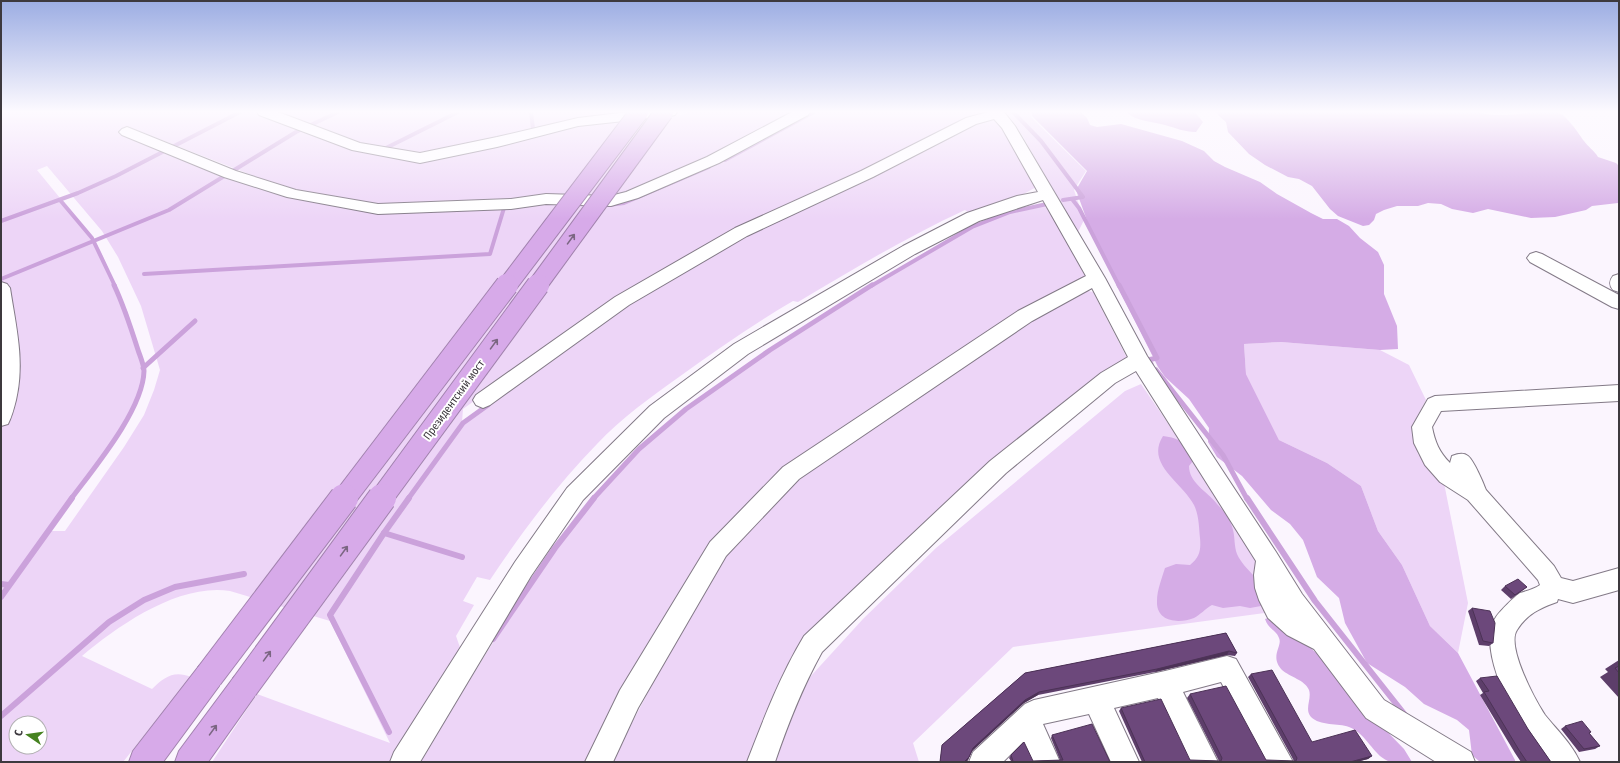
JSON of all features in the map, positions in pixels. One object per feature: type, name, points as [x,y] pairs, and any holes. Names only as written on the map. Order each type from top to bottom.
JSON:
[{"type":"highway","points":[[144,762],[612,148]]},
{"type":"highway","name":"Президентский мост","points":[[190,762],[638,148]]},
{"type":"lane","points":[[166,148],[230,174],[293,194],[385,208],[511,204],[546,199],[611,200],[632,195],[713,160],[736,148]]},
{"type":"lane","points":[[360,148],[420,158],[470,148]]},
{"type":"lane","points":[[483,400],[622,300],[740,232],[866,174],[916,148]]},
{"type":"lane","points":[[1021,148],[1096,278],[1139,360],[1268,559],[1265,572],[1265,586],[1275,609],[1297,629],[1325,642],[1375,709],[1461,762]]},
{"type":"lane","points":[[404,762],[523,569],[575,494],[657,412],[741,349],[909,250],[973,217],[1023,200],[1048,194]]},
{"type":"lane","points":[[1536,258],[1619,303]]},
{"type":"lane","points":[[599,762],[629,700],[718,549],[791,473],[1025,316],[1096,278]]},
{"type":"lane","points":[[1619,280],[1619,286]]},
{"type":"lane","points":[[1,288],[10,347],[10,382],[1,418]]},
{"type":"lane","points":[[761,762],[798,670],[813,644],[998,467],[1108,378],[1139,360]]},
{"type":"lane","points":[[1553,587],[1546,573],[1476,494],[1448,476],[1433,459],[1425,443],[1422,427],[1435,404],[1619,393]]},
{"type":"lane","points":[[1460,462],[1472,481],[1476,494]]},
{"type":"lane","points":[[1553,587],[1574,592],[1619,579]]},
{"type":"lane","points":[[1553,587],[1548,594],[1527,602],[1505,625],[1502,640],[1510,676],[1520,697],[1535,723],[1566,762]]},
{"type":"lane","points":[[983,762],[1034,713],[1165,684],[1227,668],[1279,762]]},
{"type":"lane","points":[[1165,684],[1204,762]]},
{"type":"lane","points":[[1096,699],[1125,762]]},
{"type":"lane","points":[[1027,720],[1046,762]]},
{"type":"shaded area","points":[[1,148],[154,148],[224,176],[263,188],[309,200],[389,211],[515,207],[551,203],[607,206],[643,195],[721,161],[746,148],[911,148],[871,168],[780,209],[690,255],[615,299],[463,409],[462,422],[602,319],[698,260],[766,224],[874,175],[928,148],[1016,148],[1038,186],[1022,195],[969,213],[965,210],[943,220],[901,242],[798,302],[793,301],[707,357],[647,400],[606,434],[540,509],[490,580],[477,577],[463,601],[474,605],[456,636],[463,656],[401,762],[212,762],[257,694],[390,743],[330,621],[230,591],[211,590],[191,593],[151,609],[114,632],[82,656],[152,689],[165,678],[170,676],[179,674],[191,677],[123,762],[1,762]],"holes":[[[47,166],[102,231],[118,257],[141,306],[160,370],[144,415],[124,447],[65,531],[50,531],[112,446],[131,414],[141,392],[145,370],[128,313],[100,250],[92,237],[37,170]]]},
{"type":"shaded area","points":[[181,148],[345,148],[356,151],[420,162],[456,156],[490,148],[730,148],[712,157],[624,193],[597,197],[553,195],[513,200],[398,204],[369,203],[304,192],[259,178]]},
{"type":"shaded area","points":[[380,148],[458,148],[420,155]]},
{"type":"shaded area","points":[[1029,148],[1062,148],[1086,171],[1074,190],[1084,220],[1077,234]]},
{"type":"shaded area","points":[[1064,148],[1197,148],[1204,151],[1214,161],[1260,182],[1277,194],[1311,213],[1323,219],[1337,219],[1349,226],[1360,238],[1378,252],[1384,265],[1384,294],[1397,326],[1398,349],[1380,350],[1281,342],[1244,344],[1246,374],[1279,440],[1327,463],[1361,486],[1378,531],[1402,565],[1430,626],[1458,653],[1515,762],[1480,762],[1472,755],[1469,730],[1457,720],[1424,704],[1405,687],[1367,663],[1345,623],[1339,598],[1317,577],[1303,540],[1290,524],[1271,510],[1242,476],[1217,457],[1208,442],[1209,428],[1189,399],[1165,377],[1158,367],[1093,237],[1076,190],[1087,171]]},
{"type":"shaded area","points":[[1243,148],[1591,148],[1598,157],[1616,163],[1619,166],[1619,201],[1618,203],[1592,206],[1586,210],[1555,217],[1531,218],[1488,209],[1473,213],[1452,209],[1441,204],[1428,203],[1418,206],[1397,206],[1376,214],[1374,220],[1369,225],[1363,226],[1338,216],[1330,209],[1312,186],[1299,179],[1288,177],[1265,165],[1249,154]]},
{"type":"shaded area","points":[[1047,204],[1085,276],[735,520],[594,762],[421,762],[455,704],[527,590],[581,516],[620,470],[643,448],[689,409],[738,373],[782,343],[865,291],[978,225],[1000,216]]},
{"type":"shaded area","points":[[1083,290],[1093,292],[1127,358],[1058,406],[948,502],[848,595],[751,762],[613,762],[688,615],[721,561],[773,503],[807,473],[1048,309]]},
{"type":"shaded area","points":[[1281,342],[1380,350],[1409,365],[1426,400],[1412,426],[1418,454],[1443,478],[1468,603],[1458,653],[1430,626],[1402,565],[1378,531],[1361,486],[1327,463],[1279,440],[1246,374],[1244,344]]},
{"type":"shaded area","points":[[1141,384],[1295,609],[1013,647],[913,743],[919,762],[774,762],[787,723],[810,677],[863,619],[936,548],[1125,391]]},
{"type":"shaded area","points":[[1163,436],[1179,440],[1196,457],[1189,466],[1192,477],[1195,482],[1213,499],[1229,519],[1233,530],[1237,554],[1242,563],[1260,584],[1265,600],[1261,606],[1250,608],[1240,606],[1223,608],[1212,605],[1194,618],[1181,621],[1169,620],[1160,613],[1157,597],[1165,568],[1176,564],[1190,565],[1198,556],[1200,546],[1197,513],[1194,505],[1162,464],[1159,455],[1159,446]]},
{"type":"shaded area","points":[[1268,618],[1279,621],[1328,663],[1372,716],[1404,749],[1412,762],[1388,761],[1378,754],[1355,730],[1345,726],[1319,722],[1311,717],[1308,711],[1310,697],[1309,690],[1301,681],[1289,675],[1278,665],[1276,656],[1280,641],[1278,635],[1266,622],[1265,619]]},
{"type":"building","points":[[1518,579],[1527,587],[1515,595],[1505,586]]},
{"type":"building","points":[[1472,608],[1490,611],[1495,623],[1493,643],[1483,641]]},
{"type":"building","points":[[1226,633],[1237,653],[1229,651],[1157,669],[1039,692],[1025,700],[973,748],[969,757],[964,762],[940,762],[942,745],[1025,673]]},
{"type":"building","points":[[1619,666],[1619,673],[1615,668]]},
{"type":"building","points":[[1272,670],[1312,742],[1355,730],[1372,756],[1350,762],[1145,762],[1121,708],[1161,699],[1190,760],[1221,761],[1222,758],[1190,694],[1226,686],[1266,760],[1296,761],[1297,758],[1251,674]]},
{"type":"building","points":[[1497,676],[1528,729],[1551,762],[1527,762],[1519,750],[1484,692],[1489,691],[1480,678]]},
{"type":"building","points":[[1582,721],[1591,732],[1589,733],[1600,746],[1584,749],[1565,726]]},
{"type":"building","points":[[1092,724],[1110,762],[1008,762],[1013,761],[1011,755],[1024,742],[1033,761],[1063,760],[1052,735]]},
{"type":"waterway","points":[[1,221],[78,193],[116,176],[171,148]]},
{"type":"waterway","points":[[93,241],[169,210],[271,148]]},
{"type":"waterway","points":[[725,160],[748,148]]},
{"type":"waterway","points":[[1046,148],[1083,197],[1063,200]]},
{"type":"waterway","points":[[600,206],[624,203],[709,167]]},
{"type":"waterway","points":[[1072,199],[1079,208],[1119,286]]},
{"type":"waterway","points":[[60,200],[93,241]]},
{"type":"waterway","points":[[871,286],[972,227],[1010,212],[1047,204]]},
{"type":"waterway","points":[[144,274],[490,254],[504,208],[508,208]]},
{"type":"waterway","points":[[1,279],[93,241]]},
{"type":"waterway","points":[[93,241],[115,286]]},
{"type":"waterway","points":[[114,285],[127,317],[144,367]]},
{"type":"waterway","points":[[593,499],[639,449],[686,409],[770,350],[872,285]]},
{"type":"waterway","points":[[1119,285],[1157,358],[1148,360],[1151,364]]},
{"type":"waterway","points":[[144,367],[195,321]]},
{"type":"waterway","points":[[71,499],[104,455],[127,420],[142,386],[144,367]]},
{"type":"waterway","points":[[1156,370],[1223,455],[1247,499]]},
{"type":"waterway","points":[[408,499],[463,423],[488,405]]},
{"type":"waterway","points":[[1,597],[72,498]]},
{"type":"waterway","points":[[384,533],[409,498]]},
{"type":"waterway","points":[[493,639],[555,548],[594,498]]},
{"type":"waterway","points":[[1247,498],[1315,601],[1405,715]]},
{"type":"waterway","points":[[384,533],[462,557]]},
{"type":"waterway","points":[[384,533],[330,615],[389,732]]},
{"type":"waterway","points":[[1,716],[109,622],[144,600],[175,587],[244,574]]},
{"type":"waterway","points":[[1,584],[9,585]]}]
